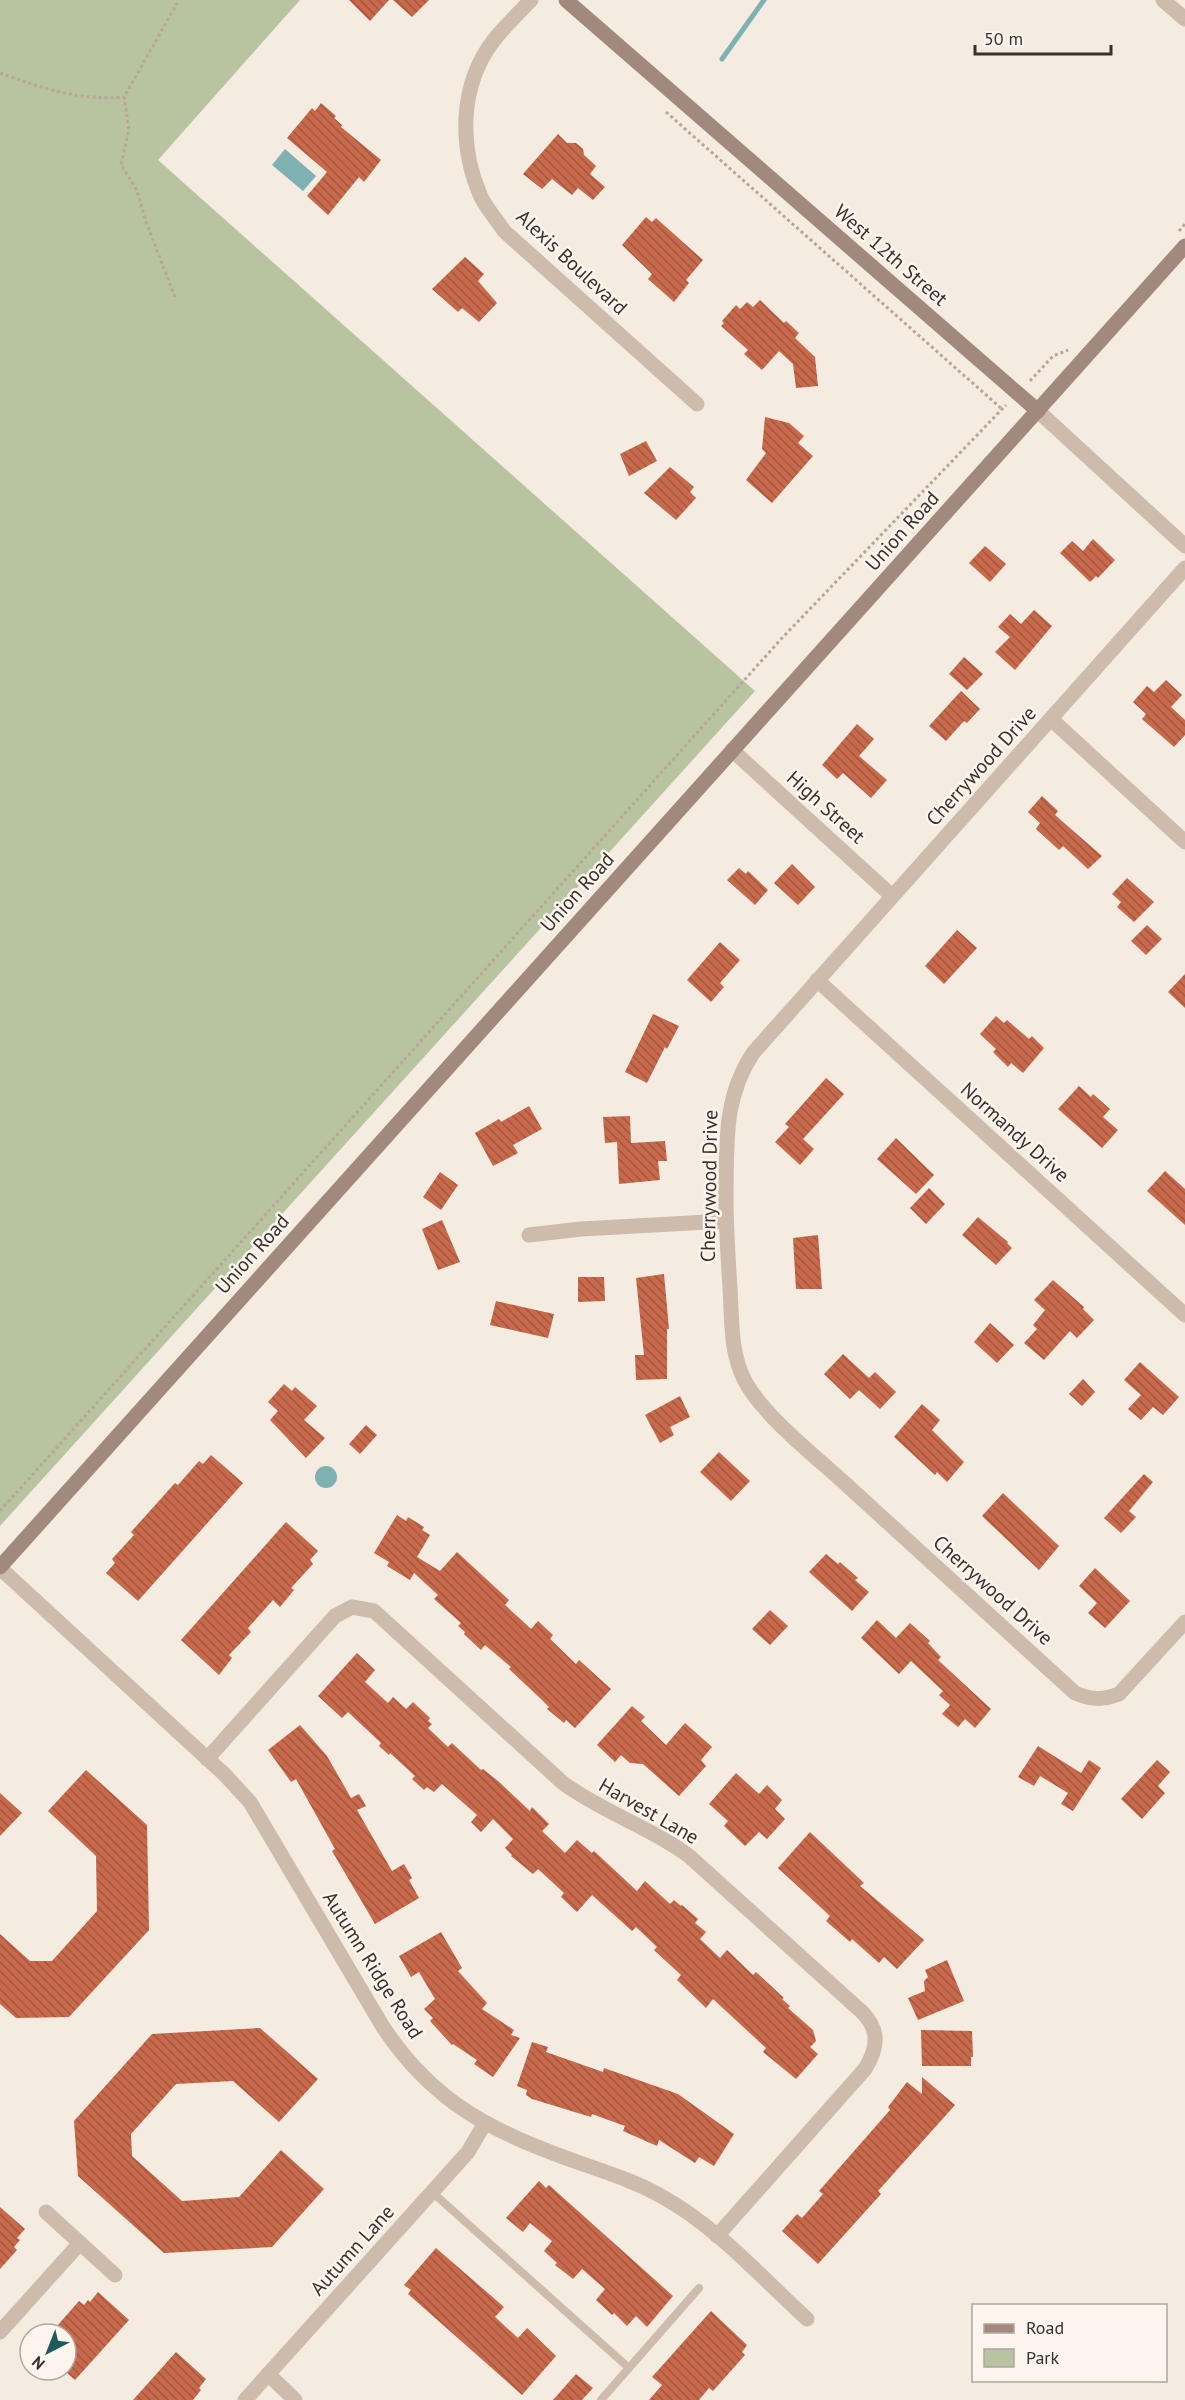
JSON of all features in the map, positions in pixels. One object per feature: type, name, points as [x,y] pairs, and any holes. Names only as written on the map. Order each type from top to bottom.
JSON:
[{"type":"main road","name":"West 12th Street","points":[[566,0],[1038,411]]},
{"type":"main road","name":"Union Road","points":[[0,1567],[1038,411],[1181,239]]},
{"type":"street","name":"Alexis Boulevard","points":[[531,0],[493,42],[475,76],[465,119],[468,158],[482,198],[504,231],[697,404]]},
{"type":"street","points":[[1163,0],[1185,19]]},
{"type":"street","name":"West 12th Street","points":[[1038,411],[1185,546]]},
{"type":"street","name":"Cherrywood Drive","points":[[1185,568],[753,1053],[741,1072],[730,1108],[727,1131],[726,1221],[733,1338],[737,1363],[745,1382],[758,1399],[814,1455],[1075,1693],[1085,1698],[1102,1699],[1119,1694],[1185,1622]]},
{"type":"street","points":[[1051,719],[1185,842]]},
{"type":"street","name":"High Street","points":[[732,750],[892,896]]},
{"type":"street","name":"Normandy Drive","points":[[817,980],[1185,1315]]},
{"type":"street","points":[[529,1235],[581,1228],[726,1221]]},
{"type":"street","name":"Autumn Ridge Road","points":[[0,1567],[207,1759],[250,1802],[395,2046],[424,2080],[441,2095],[485,2123],[523,2142],[658,2194],[717,2236],[807,2319]]},
{"type":"street","name":"Harvest Lane","points":[[207,1759],[335,1616],[352,1607],[364,1607],[374,1611],[564,1783],[598,1807],[664,1840],[689,1856],[862,2012],[871,2021],[876,2040],[874,2051],[865,2069],[717,2236]]},
{"type":"street","name":"Autumn Lane","points":[[245,2400],[468,2152],[485,2123]]},
{"type":"street","points":[[46,2212],[115,2275]]},
{"type":"street","points":[[0,2332],[80,2243]]},
{"type":"street","points":[[268,2374],[295,2400]]},
{"type":"lane","points":[[432,2192],[629,2368]]},
{"type":"lane","points":[[601,2400],[699,2288]]},
{"type":"path","points":[[175,297],[146,222],[137,191],[121,164],[129,130],[124,97],[179,0]]},
{"type":"path","points":[[0,73],[57,92],[98,99],[124,97]]},
{"type":"path","points":[[664,110],[1002,409]]},
{"type":"path","points":[[1181,239],[1185,224]]},
{"type":"path","points":[[0,1511],[782,638],[1053,356],[1073,348]]},
{"type":"green space","points":[[0,0],[300,0],[158,160],[755,691],[0,1526]]},
{"type":"water","points":[[285,149],[316,176],[303,191],[272,165]]},
{"type":"water","points":[[326,1466],[334,1469],[337,1477],[334,1485],[326,1488],[318,1485],[315,1477],[318,1469]]},
{"type":"building","points":[[349,0],[389,0],[370,21]]},
{"type":"building","points":[[393,0],[429,0],[412,17]]},
{"type":"building","points":[[321,103],[336,116],[334,118],[342,125],[341,127],[381,160],[364,182],[359,177],[328,215],[307,196],[327,172],[287,138],[312,108],[315,111]]},
{"type":"building","points":[[558,134],[567,143],[576,143],[583,149],[584,155],[596,166],[590,174],[605,187],[593,200],[578,188],[572,195],[552,179],[542,189],[523,174]]},
{"type":"building","points":[[646,217],[652,222],[656,218],[703,260],[686,280],[689,283],[674,302],[648,279],[652,274],[622,245]]},
{"type":"building","points":[[465,257],[484,274],[478,281],[497,303],[479,322],[462,308],[458,312],[432,289]]},
{"type":"building","points":[[760,300],[784,323],[786,321],[799,333],[795,338],[815,357],[818,386],[796,388],[793,364],[779,351],[762,370],[744,354],[748,350],[721,326],[724,323],[722,321],[736,305],[740,309],[747,302],[753,307]]},
{"type":"building","points":[[765,417],[789,423],[804,436],[798,443],[813,456],[772,503],[746,480],[766,453],[762,449]]},
{"type":"building","points":[[646,441],[657,461],[629,476],[620,454]]},
{"type":"building","points":[[670,467],[694,487],[690,492],[696,498],[676,520],[644,493]]},
{"type":"building","points":[[1093,539],[1115,560],[1098,578],[1096,576],[1090,582],[1060,553],[1072,541],[1083,551]]},
{"type":"building","points":[[985,546],[1006,564],[990,582],[969,563]]},
{"type":"building","points":[[1034,610],[1052,626],[1015,670],[995,652],[1010,637],[998,627],[1010,614],[1021,624]]},
{"type":"building","points":[[964,657],[983,674],[967,690],[949,674]]},
{"type":"building","points":[[1166,680],[1182,695],[1171,707],[1185,720],[1185,735],[1174,747],[1142,719],[1146,714],[1133,702],[1147,686],[1154,692]]},
{"type":"building","points":[[961,691],[980,709],[967,723],[964,721],[946,741],[929,726]]},
{"type":"building","points":[[857,724],[874,739],[859,756],[887,780],[871,798],[843,773],[837,779],[822,765]]},
{"type":"building","points":[[1042,796],[1058,811],[1055,815],[1102,856],[1088,869],[1063,846],[1059,850],[1036,829],[1040,823],[1028,812]]},
{"type":"building","points":[[792,864],[815,887],[798,905],[774,883]]},
{"type":"building","points":[[739,868],[746,874],[748,871],[768,890],[755,905],[727,880]]},
{"type":"building","points":[[1127,878],[1154,902],[1134,922],[1117,907],[1121,902],[1112,894]]},
{"type":"building","points":[[1147,925],[1162,939],[1146,955],[1131,941]]},
{"type":"building","points":[[957,930],[977,948],[944,984],[925,966]]},
{"type":"building","points":[[720,942],[740,960],[720,983],[724,987],[711,1002],[687,980]]},
{"type":"building","points":[[1185,974],[1185,1008],[1168,992]]},
{"type":"building","points":[[653,1014],[679,1026],[667,1049],[665,1047],[647,1083],[625,1072]]},
{"type":"building","points":[[996,1016],[1004,1023],[1007,1020],[1029,1039],[1032,1036],[1044,1048],[1023,1073],[1011,1063],[1008,1067],[993,1052],[996,1049],[980,1034]]},
{"type":"building","points":[[826,1078],[844,1094],[803,1139],[814,1149],[800,1165],[775,1142],[789,1127],[785,1124]]},
{"type":"building","points":[[1079,1086],[1091,1097],[1093,1094],[1110,1109],[1103,1117],[1118,1130],[1102,1148],[1058,1109]]},
{"type":"building","points":[[529,1106],[542,1129],[513,1145],[518,1153],[493,1166],[475,1133]]},
{"type":"building","points":[[630,1116],[631,1143],[665,1141],[667,1161],[658,1161],[660,1180],[619,1184],[617,1142],[605,1143],[603,1117]]},
{"type":"building","points":[[896,1138],[934,1175],[916,1194],[877,1159]]},
{"type":"building","points":[[1165,1171],[1185,1189],[1185,1225],[1147,1191]]},
{"type":"building","points":[[440,1172],[458,1185],[441,1210],[423,1197]]},
{"type":"building","points":[[929,1188],[945,1204],[926,1224],[910,1208]]},
{"type":"building","points":[[978,1217],[1012,1248],[996,1265],[962,1235]]},
{"type":"building","points":[[442,1220],[460,1262],[438,1270],[422,1229]]},
{"type":"building","points":[[818,1235],[822,1289],[796,1289],[793,1238]]},
{"type":"building","points":[[664,1274],[669,1329],[667,1329],[667,1379],[636,1380],[635,1355],[644,1355],[636,1278]]},
{"type":"building","points":[[578,1277],[604,1277],[605,1301],[578,1302]]},
{"type":"building","points":[[1053,1280],[1084,1307],[1083,1309],[1094,1320],[1077,1338],[1070,1331],[1044,1360],[1024,1343],[1037,1329],[1033,1325],[1045,1310],[1034,1300]]},
{"type":"building","points":[[496,1301],[554,1314],[548,1338],[490,1325]]},
{"type":"building","points":[[990,1323],[1014,1345],[997,1363],[974,1342]]},
{"type":"building","points":[[843,1354],[869,1378],[875,1372],[896,1392],[880,1409],[859,1390],[850,1399],[824,1374]]},
{"type":"building","points":[[1140,1362],[1179,1397],[1163,1415],[1153,1407],[1141,1420],[1128,1409],[1141,1395],[1124,1380]]},
{"type":"building","points":[[1083,1379],[1095,1392],[1082,1406],[1069,1394]]},
{"type":"building","points":[[284,1384],[292,1391],[295,1387],[317,1406],[304,1420],[325,1438],[306,1458],[270,1420],[278,1411],[268,1402]]},
{"type":"building","points":[[680,1396],[690,1417],[670,1427],[674,1435],[660,1443],[645,1415]]},
{"type":"building","points":[[922,1404],[940,1420],[932,1430],[964,1462],[947,1482],[937,1472],[935,1475],[894,1437]]},
{"type":"building","points":[[366,1425],[377,1435],[360,1454],[349,1444]]},
{"type":"building","points":[[719,1452],[750,1481],[731,1501],[700,1472]]},
{"type":"building","points":[[211,1455],[243,1483],[138,1601],[106,1573],[115,1563],[112,1559],[134,1535],[131,1532],[175,1483],[178,1485],[199,1461],[203,1464]]},
{"type":"building","points":[[1144,1474],[1153,1482],[1129,1511],[1136,1517],[1121,1533],[1104,1518]]},
{"type":"building","points":[[1003,1493],[1059,1546],[1039,1570],[982,1516]]},
{"type":"building","points":[[397,1515],[406,1521],[408,1517],[424,1527],[422,1530],[430,1535],[417,1557],[440,1571],[457,1552],[509,1600],[505,1605],[531,1629],[538,1621],[553,1635],[550,1639],[576,1664],[579,1660],[611,1689],[575,1728],[566,1720],[564,1723],[547,1709],[549,1707],[509,1669],[511,1667],[485,1645],[481,1650],[464,1634],[465,1632],[458,1626],[461,1623],[434,1599],[438,1595],[414,1573],[410,1580],[387,1566],[389,1562],[374,1553]]},
{"type":"building","points":[[286,1522],[318,1551],[310,1560],[313,1564],[291,1588],[294,1590],[280,1607],[273,1600],[248,1628],[251,1632],[229,1655],[232,1658],[219,1675],[181,1640]]},
{"type":"building","points":[[826,1554],[838,1564],[840,1562],[858,1578],[855,1580],[869,1592],[852,1611],[809,1572]]},
{"type":"building","points":[[1095,1568],[1130,1601],[1105,1628],[1088,1613],[1097,1603],[1079,1586]]},
{"type":"building","points":[[770,1610],[788,1626],[770,1645],[752,1629]]},
{"type":"building","points":[[877,1620],[896,1638],[910,1623],[930,1641],[928,1643],[941,1657],[938,1660],[991,1709],[975,1728],[965,1719],[958,1727],[942,1714],[950,1705],[939,1695],[943,1691],[911,1661],[899,1674],[861,1638]]},
{"type":"building","points":[[357,1653],[375,1670],[365,1682],[388,1703],[393,1697],[406,1709],[413,1702],[430,1718],[428,1721],[432,1724],[428,1728],[448,1747],[452,1743],[530,1811],[532,1807],[549,1824],[542,1831],[565,1853],[577,1840],[592,1853],[594,1851],[637,1891],[645,1881],[670,1904],[674,1900],[682,1905],[698,1919],[695,1923],[706,1932],[700,1939],[720,1958],[727,1950],[753,1975],[756,1972],[784,1998],[782,1999],[790,2006],[788,2008],[813,2030],[816,2041],[810,2047],[818,2054],[796,2079],[763,2052],[766,2048],[713,1999],[706,2008],[677,1980],[681,1975],[654,1950],[657,1947],[636,1927],[632,1931],[592,1895],[577,1912],[561,1897],[564,1893],[538,1869],[533,1874],[511,1856],[505,1848],[513,1839],[493,1819],[481,1832],[471,1822],[477,1815],[442,1784],[434,1792],[427,1787],[424,1790],[412,1779],[415,1776],[379,1746],[381,1743],[348,1712],[342,1718],[318,1696]]},
{"type":"building","points":[[632,1706],[645,1717],[641,1721],[666,1745],[685,1723],[712,1747],[701,1760],[706,1766],[679,1796],[643,1764],[630,1763],[621,1755],[615,1762],[597,1745]]},
{"type":"building","points":[[300,1725],[327,1756],[351,1798],[359,1794],[366,1806],[357,1810],[392,1871],[404,1864],[412,1878],[409,1880],[419,1898],[375,1924],[332,1851],[335,1849],[296,1779],[291,1782],[268,1750]]},
{"type":"building","points":[[1038,1746],[1081,1773],[1089,1760],[1101,1768],[1073,1811],[1061,1804],[1068,1793],[1040,1776],[1034,1786],[1018,1777]]},
{"type":"building","points":[[1157,1760],[1170,1772],[1158,1786],[1165,1793],[1142,1819],[1121,1799]]},
{"type":"building","points":[[86,1770],[147,1825],[149,1930],[69,2017],[16,2018],[0,2004],[0,1934],[30,1961],[52,1961],[97,1911],[96,1856],[48,1811]]},
{"type":"building","points":[[736,1773],[759,1794],[767,1785],[782,1800],[775,1809],[785,1819],[767,1839],[759,1832],[745,1846],[724,1826],[728,1821],[709,1804]]},
{"type":"building","points":[[0,1793],[22,1813],[0,1836]]},
{"type":"building","points":[[810,1832],[864,1883],[860,1886],[924,1940],[897,1969],[884,1957],[879,1963],[852,1939],[850,1942],[826,1921],[830,1916],[778,1868]]},
{"type":"building","points":[[441,1932],[462,1968],[458,1971],[487,2003],[482,2009],[514,2030],[511,2035],[520,2038],[493,2077],[474,2064],[477,2060],[452,2045],[430,2021],[433,2018],[424,2009],[435,1999],[419,1972],[411,1977],[399,1956]]},
{"type":"building","points":[[947,1960],[964,2001],[918,2020],[908,1998],[925,1991],[924,1981],[928,1977],[925,1970]]},
{"type":"building","points":[[260,2028],[318,2079],[279,2122],[233,2081],[176,2084],[131,2134],[132,2156],[182,2201],[239,2197],[281,2150],[324,2189],[272,2247],[164,2253],[78,2176],[74,2121],[152,2034]]},
{"type":"building","points":[[921,2030],[972,2031],[971,2066],[922,2066]]},
{"type":"building","points":[[532,2042],[548,2047],[546,2052],[603,2072],[604,2068],[678,2094],[734,2134],[714,2166],[699,2157],[695,2163],[659,2140],[657,2146],[623,2131],[625,2126],[592,2114],[591,2117],[532,2099],[526,2095],[527,2090],[517,2086]]},
{"type":"building","points":[[922,2077],[955,2105],[878,2191],[881,2194],[818,2264],[782,2231],[797,2214],[802,2218],[823,2194],[819,2191],[890,2110],[888,2107],[907,2082],[922,2094]]},
{"type":"building","points":[[539,2181],[546,2188],[549,2185],[673,2296],[647,2327],[636,2316],[627,2326],[614,2313],[612,2315],[596,2300],[605,2289],[582,2269],[573,2279],[555,2265],[557,2263],[544,2251],[552,2241],[530,2223],[523,2232],[506,2218]]},
{"type":"building","points":[[0,2207],[25,2229],[17,2238],[20,2240],[14,2247],[17,2250],[0,2269]]},
{"type":"building","points":[[436,2248],[504,2307],[495,2317],[518,2338],[527,2328],[556,2356],[522,2395],[408,2294],[411,2290],[404,2285]]},
{"type":"building","points":[[98,2292],[129,2320],[78,2377],[78,2322],[61,2322],[79,2301],[84,2305],[88,2300],[90,2302]]},
{"type":"building","points":[[711,2311],[747,2345],[742,2352],[745,2355],[713,2391],[709,2388],[699,2400],[649,2400],[662,2385],[652,2377]]},
{"type":"building","points":[[176,2352],[206,2379],[193,2400],[133,2400]]},
{"type":"building","points":[[576,2374],[593,2388],[582,2400],[553,2400]]},
{"type":"waterway","points":[[722,59],[764,0]]}]
